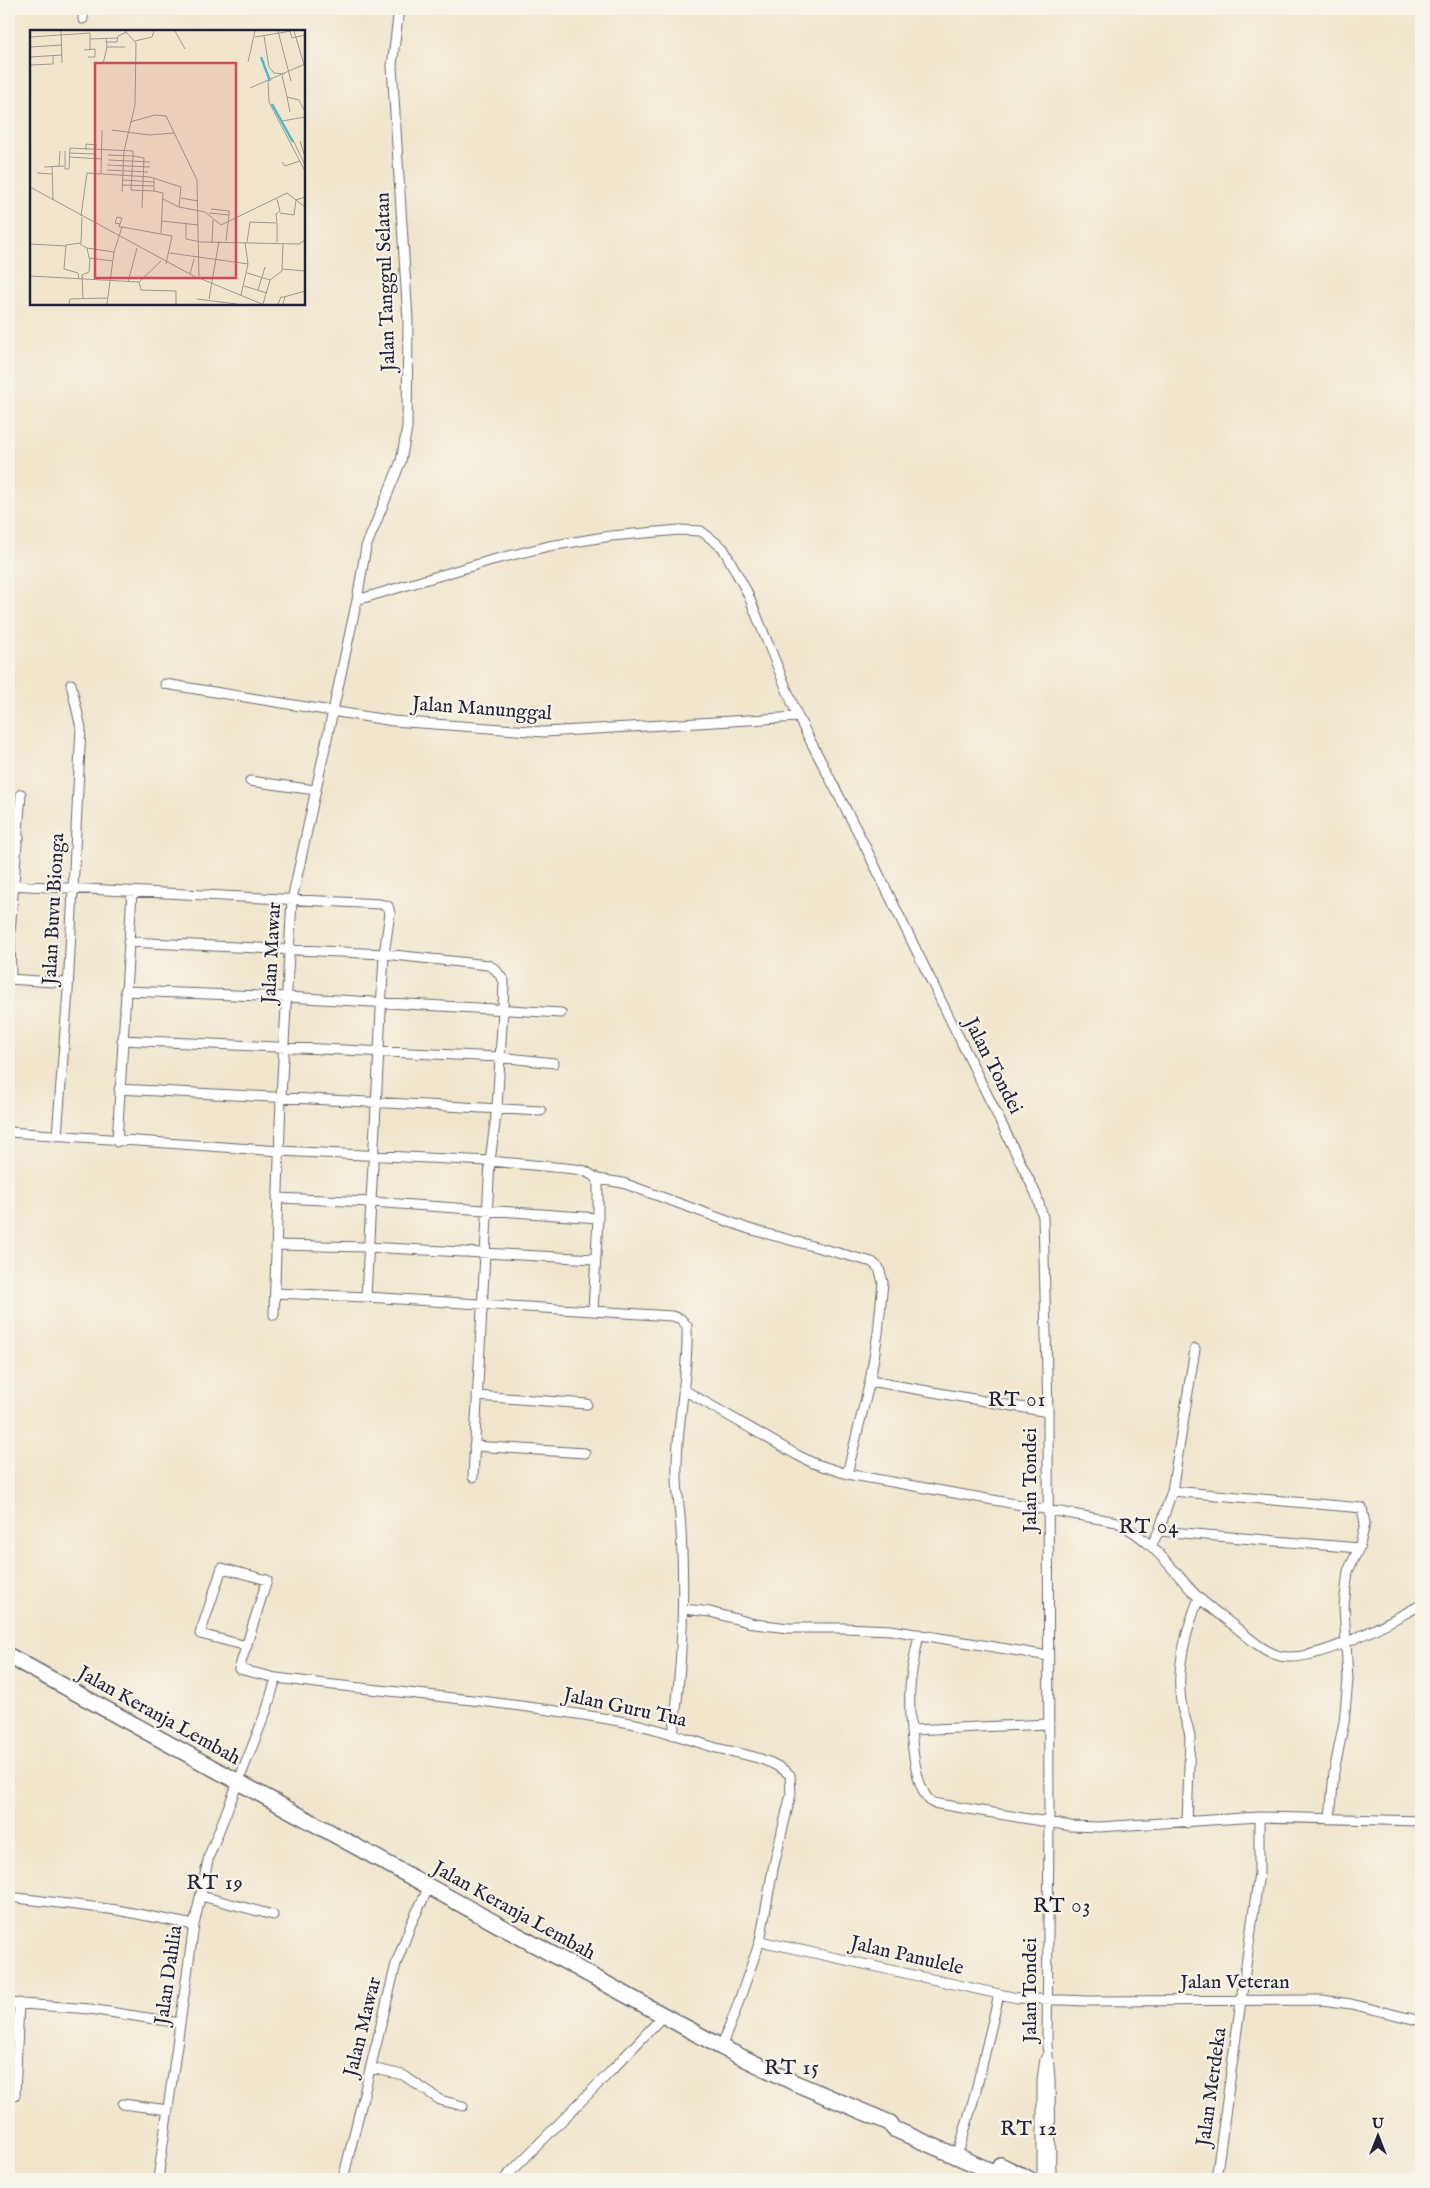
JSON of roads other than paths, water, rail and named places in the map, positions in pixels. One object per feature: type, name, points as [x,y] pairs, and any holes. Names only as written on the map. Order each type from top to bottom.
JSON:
[{"type":"main road","name":"Jalan Keranja Lembah","points":[[9,1656],[721,2047],[795,2083],[890,2123],[894,2129],[1009,2179]]},
{"type":"main road","points":[[890,2123],[897,2122],[960,2147],[1030,2179]]},
{"type":"street","points":[[83,19],[84,9]]},
{"type":"street","name":"Jalan Tanggul Selatan","points":[[357,600],[366,547],[401,461],[407,428],[408,320],[392,66],[399,9]]},
{"type":"street","name":"Jalan Tondei","points":[[357,600],[492,560],[549,546],[644,532],[701,531],[722,548],[747,592],[798,717],[826,767],[994,1106],[1041,1207],[1048,1412],[1049,1822],[1047,2044],[1050,2079],[1051,2179]]},
{"type":"street","name":"Jalan Mawar","points":[[274,1315],[281,1097],[292,900],[357,600]]},
{"type":"street","name":"Jalan Buvu Bionga","points":[[57,1136],[68,983],[81,728],[71,684]]},
{"type":"street","name":"Jalan Manunggal","points":[[165,684],[393,720],[544,732],[798,717]]},
{"type":"street","points":[[250,781],[315,790]]},
{"type":"street","points":[[21,794],[19,838],[12,885],[10,979],[68,983]]},
{"type":"street","points":[[9,838],[19,838]]},
{"type":"street","points":[[12,885],[380,904],[388,906],[390,912],[384,954],[374,1156],[367,1248],[366,1296]]},
{"type":"street","points":[[117,1142],[132,892]]},
{"type":"street","points":[[128,942],[384,954],[488,964],[495,969],[504,981],[497,1108],[490,1160],[473,1477]]},
{"type":"street","points":[[125,991],[287,997],[561,1013]]},
{"type":"street","points":[[122,1040],[500,1058],[554,1063]]},
{"type":"street","points":[[119,1089],[497,1108],[541,1112]]},
{"type":"street","points":[[9,1132],[117,1142],[374,1156],[490,1160],[575,1169],[585,1171],[598,1179],[622,1183],[749,1229],[872,1262],[879,1268],[883,1282],[878,1333],[870,1381],[847,1474]]},
{"type":"street","points":[[593,1311],[598,1179]]},
{"type":"street","points":[[277,1198],[371,1202],[488,1212],[598,1218]]},
{"type":"street","points":[[276,1245],[595,1259]]},
{"type":"street","points":[[275,1293],[366,1296],[661,1314],[681,1319],[686,1326],[687,1333],[677,1464],[684,1609],[678,1699],[673,1735]]},
{"type":"street","points":[[1152,1544],[1160,1531],[1172,1492],[1195,1349]]},
{"type":"street","points":[[870,1381],[1048,1412]]},
{"type":"street","points":[[684,1390],[797,1455],[813,1463],[847,1474],[1117,1522],[1152,1544],[1199,1598],[1256,1644],[1280,1656],[1310,1655],[1345,1642],[1421,1605]]},
{"type":"street","points":[[477,1396],[587,1404]]},
{"type":"street","points":[[474,1446],[585,1453]]},
{"type":"street","points":[[1172,1492],[1362,1508],[1365,1524],[1359,1548],[1348,1571],[1344,1606],[1348,1680],[1344,1722],[1334,1772],[1330,1819]]},
{"type":"street","points":[[1160,1531],[1359,1548]]},
{"type":"street","points":[[222,1568],[267,1580],[247,1646],[200,1634],[222,1568]]},
{"type":"street","points":[[1187,1823],[1190,1733],[1181,1700],[1180,1688],[1184,1649],[1199,1598]]},
{"type":"street","points":[[684,1609],[710,1612],[767,1626],[872,1629],[919,1634],[1049,1656]]},
{"type":"street","points":[[919,1634],[910,1687],[911,1730],[920,1780],[927,1800],[933,1803],[962,1809],[1099,1828],[1258,1817],[1421,1821]]},
{"type":"street","name":"Jalan Guru Tua","points":[[247,1646],[238,1669],[276,1678],[566,1712],[627,1722],[777,1765],[790,1776],[791,1794],[772,1869],[760,1941],[721,2047]]},
{"type":"street","points":[[239,1782],[276,1678]]},
{"type":"street","points":[[911,1730],[1049,1724]]},
{"type":"street","name":"Jalan Dahlia","points":[[158,2179],[194,1925],[213,1843],[239,1782]]},
{"type":"street","name":"Jalan Merdeka","points":[[1216,2179],[1259,1873],[1258,1817]]},
{"type":"street","name":"Jalan Mawar","points":[[342,2179],[396,1964],[411,1924],[429,1887]]},
{"type":"street","points":[[201,1896],[273,1915]]},
{"type":"street","points":[[9,1897],[117,1910],[194,1925]]},
{"type":"street","name":"Jalan Panulele","points":[[760,1941],[999,1995],[1047,2000]]},
{"type":"street","points":[[960,2147],[999,1995]]},
{"type":"street","name":"Jalan Veteran","points":[[1047,2000],[1338,2001],[1421,2021]]},
{"type":"street","points":[[9,2003],[90,2009],[180,2023]]},
{"type":"street","points":[[15,2095],[19,2003]]},
{"type":"street","points":[[504,2179],[664,2015]]},
{"type":"street","points":[[1042,2179],[1042,2080],[1047,2044]]},
{"type":"street","points":[[371,2068],[403,2075],[440,2100],[463,2106]]},
{"type":"street","points":[[123,2104],[168,2110]]},
{"type":"district","name":"RT 01","points":[[1017,1400]]},
{"type":"district","name":"RT 04","points":[[1149,1527]]},
{"type":"district","name":"RT 19","points":[[215,1883]]},
{"type":"district","name":"RT 03","points":[[1062,1906]]},
{"type":"district","name":"RT 15","points":[[792,2068]]},
{"type":"district","name":"RT 12","points":[[1029,2129]]}]
